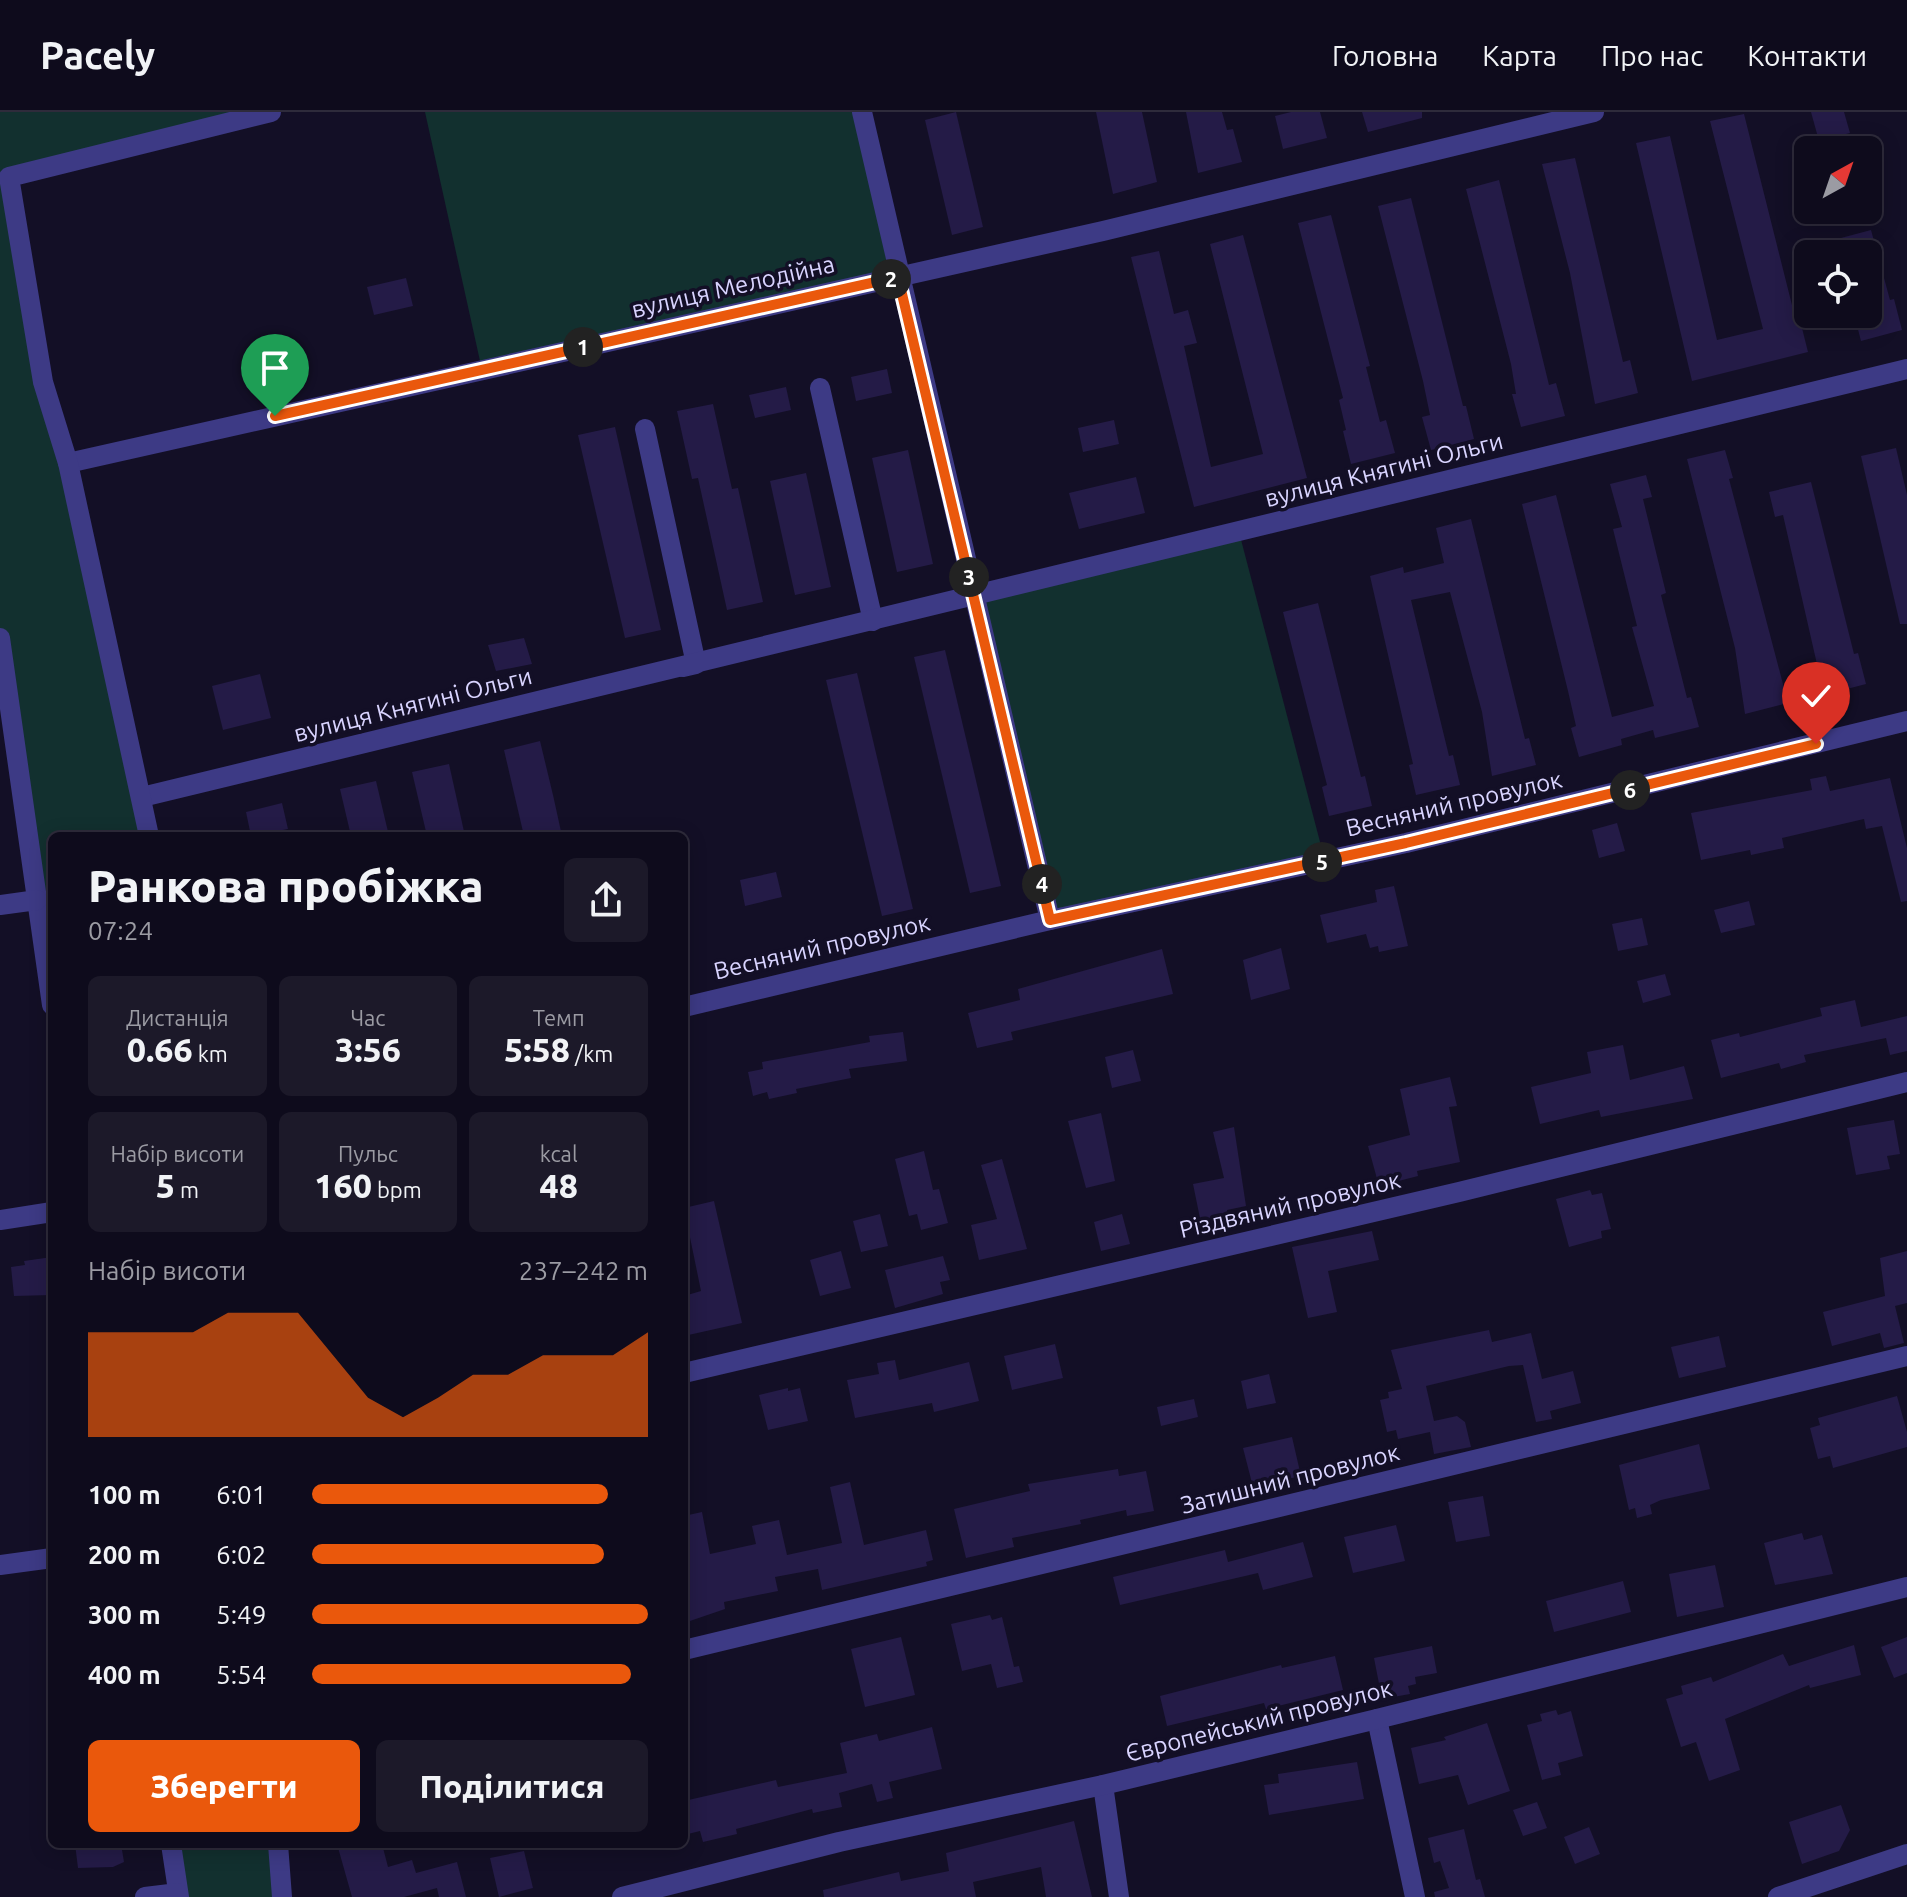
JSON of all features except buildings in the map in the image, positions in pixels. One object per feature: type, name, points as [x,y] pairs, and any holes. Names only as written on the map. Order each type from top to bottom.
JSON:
[{"type":"street","points":[[148,832],[68,463],[43,382],[9,177],[271,112]]},
{"type":"street","points":[[862,112],[1050,920]]},
{"type":"street","name":"вулиця Мелодійна","points":[[68,463],[898,277],[1594,112]]},
{"type":"street","name":"вулиця Княгині Ольги","points":[[142,797],[1907,369]]},
{"type":"street","points":[[820,388],[873,621]]},
{"type":"street","points":[[645,429],[696,664]]},
{"type":"street","points":[[0,638],[48,977]]},
{"type":"street","name":"Весняний провулок","points":[[688,1006],[1050,920],[1406,843],[1907,721]]},
{"type":"street","points":[[0,905],[37,900]]},
{"type":"street","name":"Різдвяний провулок","points":[[688,1372],[1459,1192],[1907,1082]]},
{"type":"street","points":[[0,1220],[48,1213]]},
{"type":"street","name":"Затишний провулок","points":[[688,1649],[1907,1356]]},
{"type":"street","points":[[0,1565],[48,1559]]},
{"type":"street","name":"Європейський провулок","points":[[622,1897],[839,1842],[1103,1785],[1377,1719],[1907,1587]]},
{"type":"street","points":[[1377,1719],[1415,1897]]},
{"type":"street","points":[[1103,1785],[1119,1897]]},
{"type":"street","points":[[145,1897],[178,1895],[172,1848]]},
{"type":"street","points":[[278,1848],[282,1897]]},
{"type":"street","points":[[1778,1897],[1907,1854]]},
{"type":"green space","points":[[0,112],[272,112],[9,177],[148,832],[48,832],[48,977],[0,638]]},
{"type":"green space","points":[[425,112],[862,112],[898,277],[482,370]]},
{"type":"green space","points":[[1239,532],[1325,861],[1050,920],[974,597]]},
{"type":"green space","points":[[172,1848],[278,1848],[282,1897],[179,1897]]},
{"type":"route","points":[[275,416],[898,277],[1050,920],[1406,843],[1816,744]]}]
